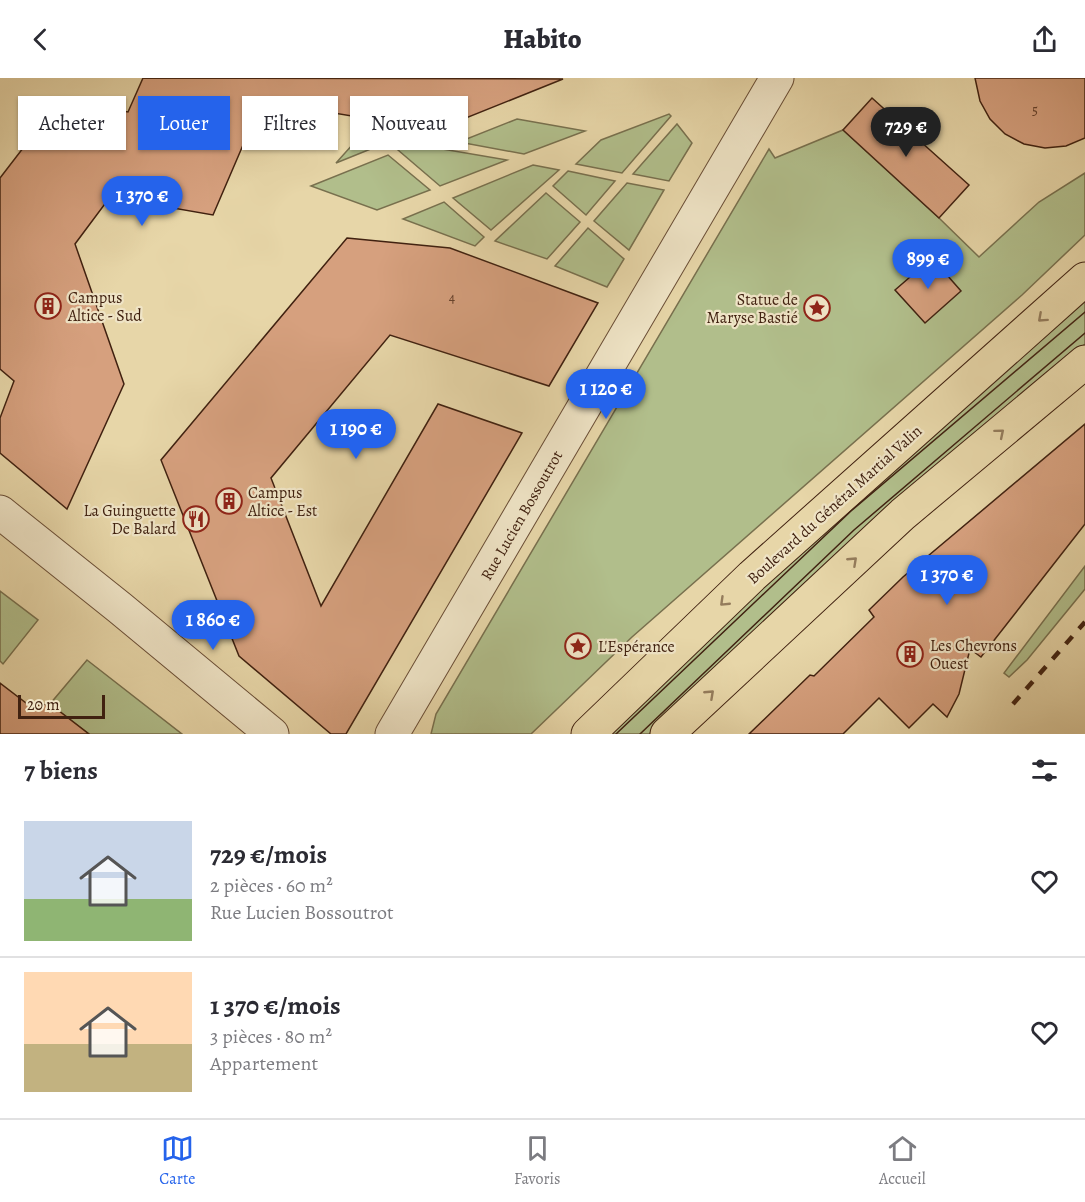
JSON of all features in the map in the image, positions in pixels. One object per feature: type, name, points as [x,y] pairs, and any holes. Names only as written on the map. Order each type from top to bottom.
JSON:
[{"type":"main road","name":"Boulevard du Général Martial Valin","points":[[588,734],[752,576],[1085,279]]},
{"type":"main road","points":[[667,734],[903,514],[1085,362]]},
{"type":"street","name":"Rue Lucien Bossoutrot","points":[[392,734],[777,78]]},
{"type":"street","points":[[0,512],[273,734]]},
{"type":"green space","points":[[669,114],[671,116],[622,173],[576,164],[601,140]]},
{"type":"green space","points":[[517,119],[585,131],[524,154],[468,144],[468,138]]},
{"type":"green space","points":[[677,124],[692,143],[669,181],[633,174]]},
{"type":"green space","points":[[843,130],[979,257],[1039,202],[1085,173],[1085,235],[1022,295],[632,637],[531,734],[431,734],[436,714],[769,149],[775,158]]},
{"type":"green space","points":[[350,147],[350,150],[368,150],[336,163]]},
{"type":"green space","points":[[398,150],[448,150],[507,160],[440,186]]},
{"type":"green space","points":[[388,155],[430,190],[377,210],[311,186]]},
{"type":"green space","points":[[533,165],[559,170],[491,230],[453,198]]},
{"type":"green space","points":[[568,171],[615,181],[586,215],[553,186]]},
{"type":"green space","points":[[627,183],[664,190],[629,250],[594,221]]},
{"type":"green space","points":[[546,193],[580,222],[547,259],[495,241]]},
{"type":"green space","points":[[444,202],[484,237],[475,246],[403,219]]},
{"type":"green space","points":[[588,228],[624,259],[607,287],[555,266]]},
{"type":"green space","points":[[1085,293],[1085,344],[970,441],[649,734],[603,734]]},
{"type":"green space","points":[[1085,566],[1085,589],[1027,660],[1009,677],[1004,673]]},
{"type":"green space","points":[[0,591],[38,620],[3,664],[0,661]]},
{"type":"green space","points":[[87,660],[182,734],[89,734],[50,704]]},
{"type":"building","name":"Campus Altice - Sud","points":[[143,78],[563,79],[468,117],[468,96],[350,96],[350,116],[338,114],[338,96],[242,96],[242,148],[213,215],[110,197],[75,244],[124,384],[67,509],[0,453],[0,418],[14,381],[0,369],[0,178],[22,150],[126,150],[126,112],[128,112]]},
{"type":"building","points":[[975,78],[1085,78],[1085,138],[1066,146],[1045,148],[1024,144],[1005,134],[990,119],[980,101]]},
{"type":"building","points":[[872,98],[969,185],[939,218],[843,130]]},
{"type":"building","name":"Campus Altice - Est","points":[[347,238],[450,248],[598,303],[549,386],[390,335],[271,478],[321,606],[438,404],[522,433],[346,734],[331,734],[239,656],[161,460]]},
{"type":"building","points":[[932,258],[961,291],[925,323],[895,290]]},
{"type":"building","points":[[1085,424],[1085,524],[981,657],[970,649],[959,694],[947,717],[933,704],[909,728],[879,698],[843,734],[749,734],[810,675],[814,676],[874,617],[869,610],[903,577]]},
{"type":"building","points":[[0,683],[30,706],[50,704],[89,734],[0,734]]},
{"type":"tram line","points":[[616,734],[851,511],[1085,312]]},
{"type":"tram line","points":[[640,734],[854,530],[1085,333]]},
{"type":"railway","points":[[1013,704],[1085,622]]},
{"type":"place","name":"Campus Altice - Sud","points":[[48,306]]},
{"type":"place","name":"Statue de Maryse Bastié","points":[[817,308]]},
{"type":"place","name":"Campus Altice - Est","points":[[229,501]]},
{"type":"place","name":"La Guinguette De Balard","points":[[196,519]]},
{"type":"place","name":"L'Espérance","points":[[578,646]]},
{"type":"place","name":"Les Chevrons Ouest","points":[[910,654]]}]
